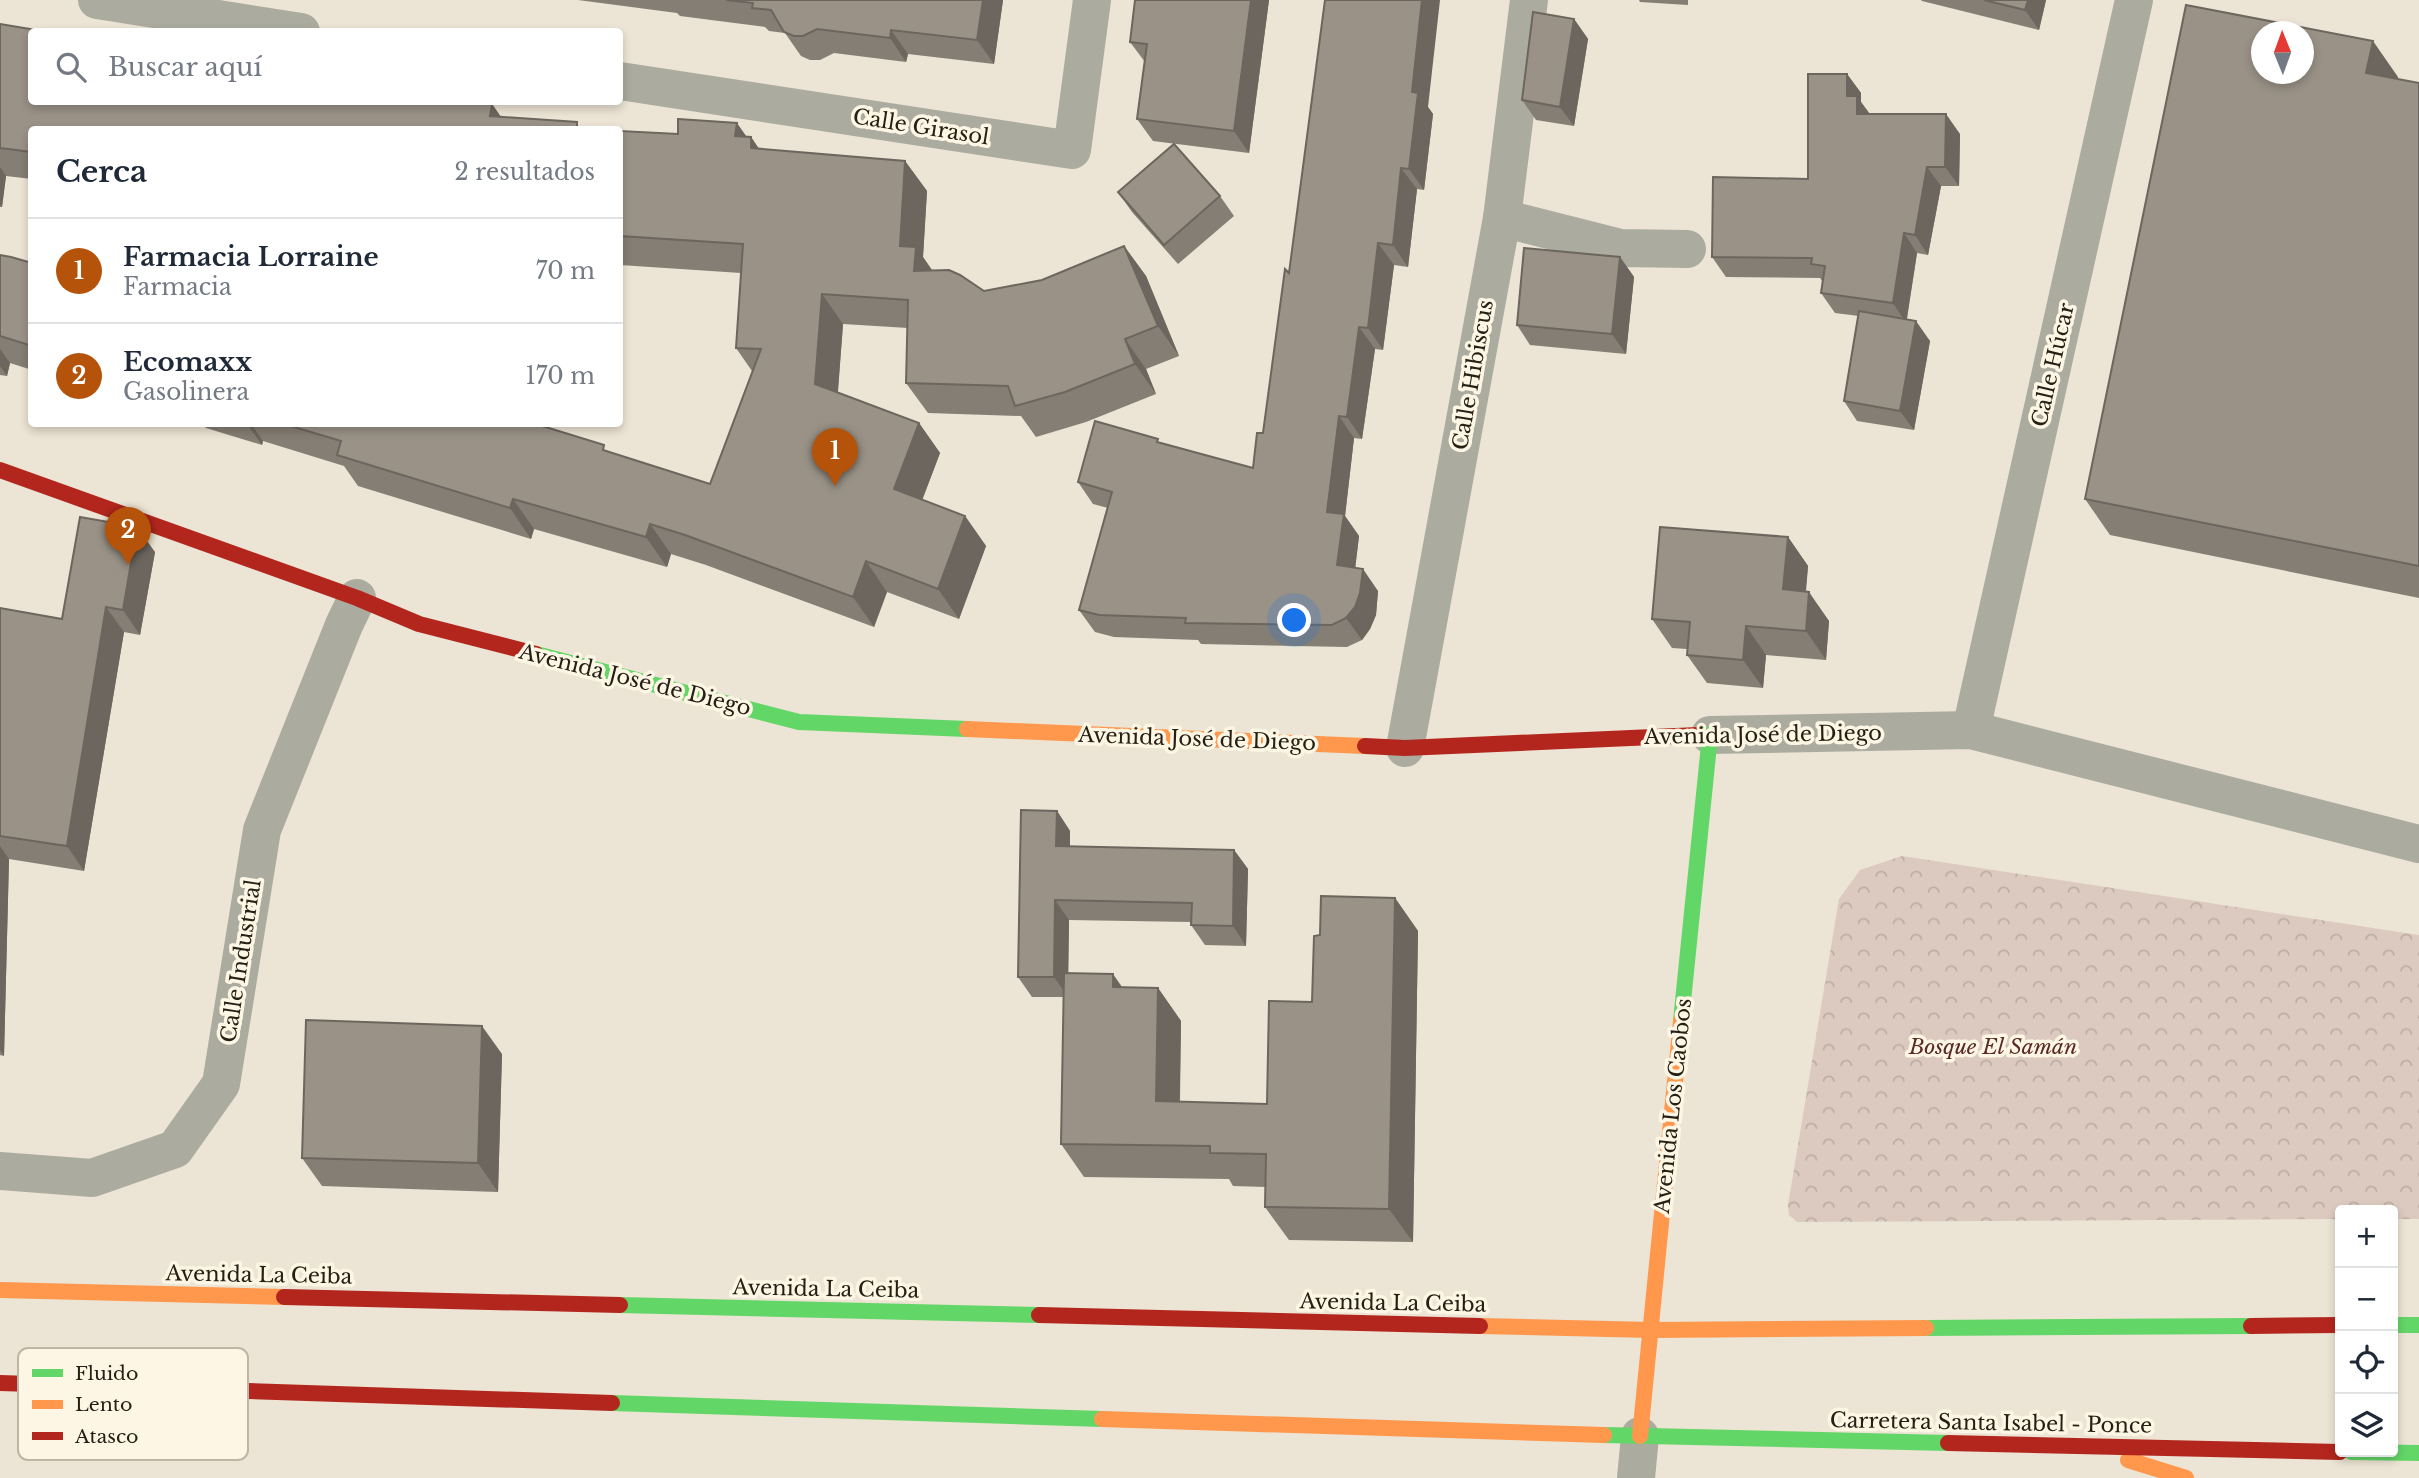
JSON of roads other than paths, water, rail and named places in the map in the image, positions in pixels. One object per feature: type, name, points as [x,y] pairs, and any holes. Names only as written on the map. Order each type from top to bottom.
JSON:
[{"type":"main road","name":"Avenida José de Diego","points":[[0,470],[357,598],[419,624],[799,722],[1405,748],[1710,735]]},
{"type":"main road","name":"Avenida Los Caobos","points":[[1640,1436],[1710,735]]},
{"type":"main road","name":"Avenida La Ceiba","points":[[0,1290],[1651,1330]]},
{"type":"main road","points":[[1651,1330],[2335,1325]]},
{"type":"main road","points":[[2398,1325],[2419,1325]]},
{"type":"main road","points":[[0,1383],[18,1384]]},
{"type":"main road","points":[[248,1391],[1640,1436]]},
{"type":"main road","name":"Carretera Santa Isabel - Ponce","points":[[1640,1436],[2335,1452]]},
{"type":"main road","points":[[2086,1447],[2186,1478]]},
{"type":"main road","points":[[2398,1453],[2419,1453]]},
{"type":"street","points":[[97,0],[276,28]]},
{"type":"street","name":"Calle Girasol","points":[[623,80],[1072,150],[1092,0]]},
{"type":"street","name":"Calle Hibiscus","points":[[1405,748],[1502,218],[1529,0]]},
{"type":"street","name":"Calle Húcar","points":[[1972,730],[2134,0]]},
{"type":"street","points":[[1502,218],[1620,248],[1687,249]]},
{"type":"street","name":"Calle Industrial","points":[[0,1171],[92,1178],[175,1149],[221,1084],[262,830],[357,598]]},
{"type":"street","name":"Avenida José de Diego","points":[[1710,735],[1972,730],[2419,844]]},
{"type":"street","name":"Avenida Los Caobos","points":[[1636,1478],[1640,1436]]},
{"type":"place","name":"Farmacia Lorraine","points":[[835,486]]},
{"type":"place","name":"Ecomaxx","points":[[128,565]]},
{"type":"park label","name":"Bosque El Samán","points":[[1993,1047]]}]
